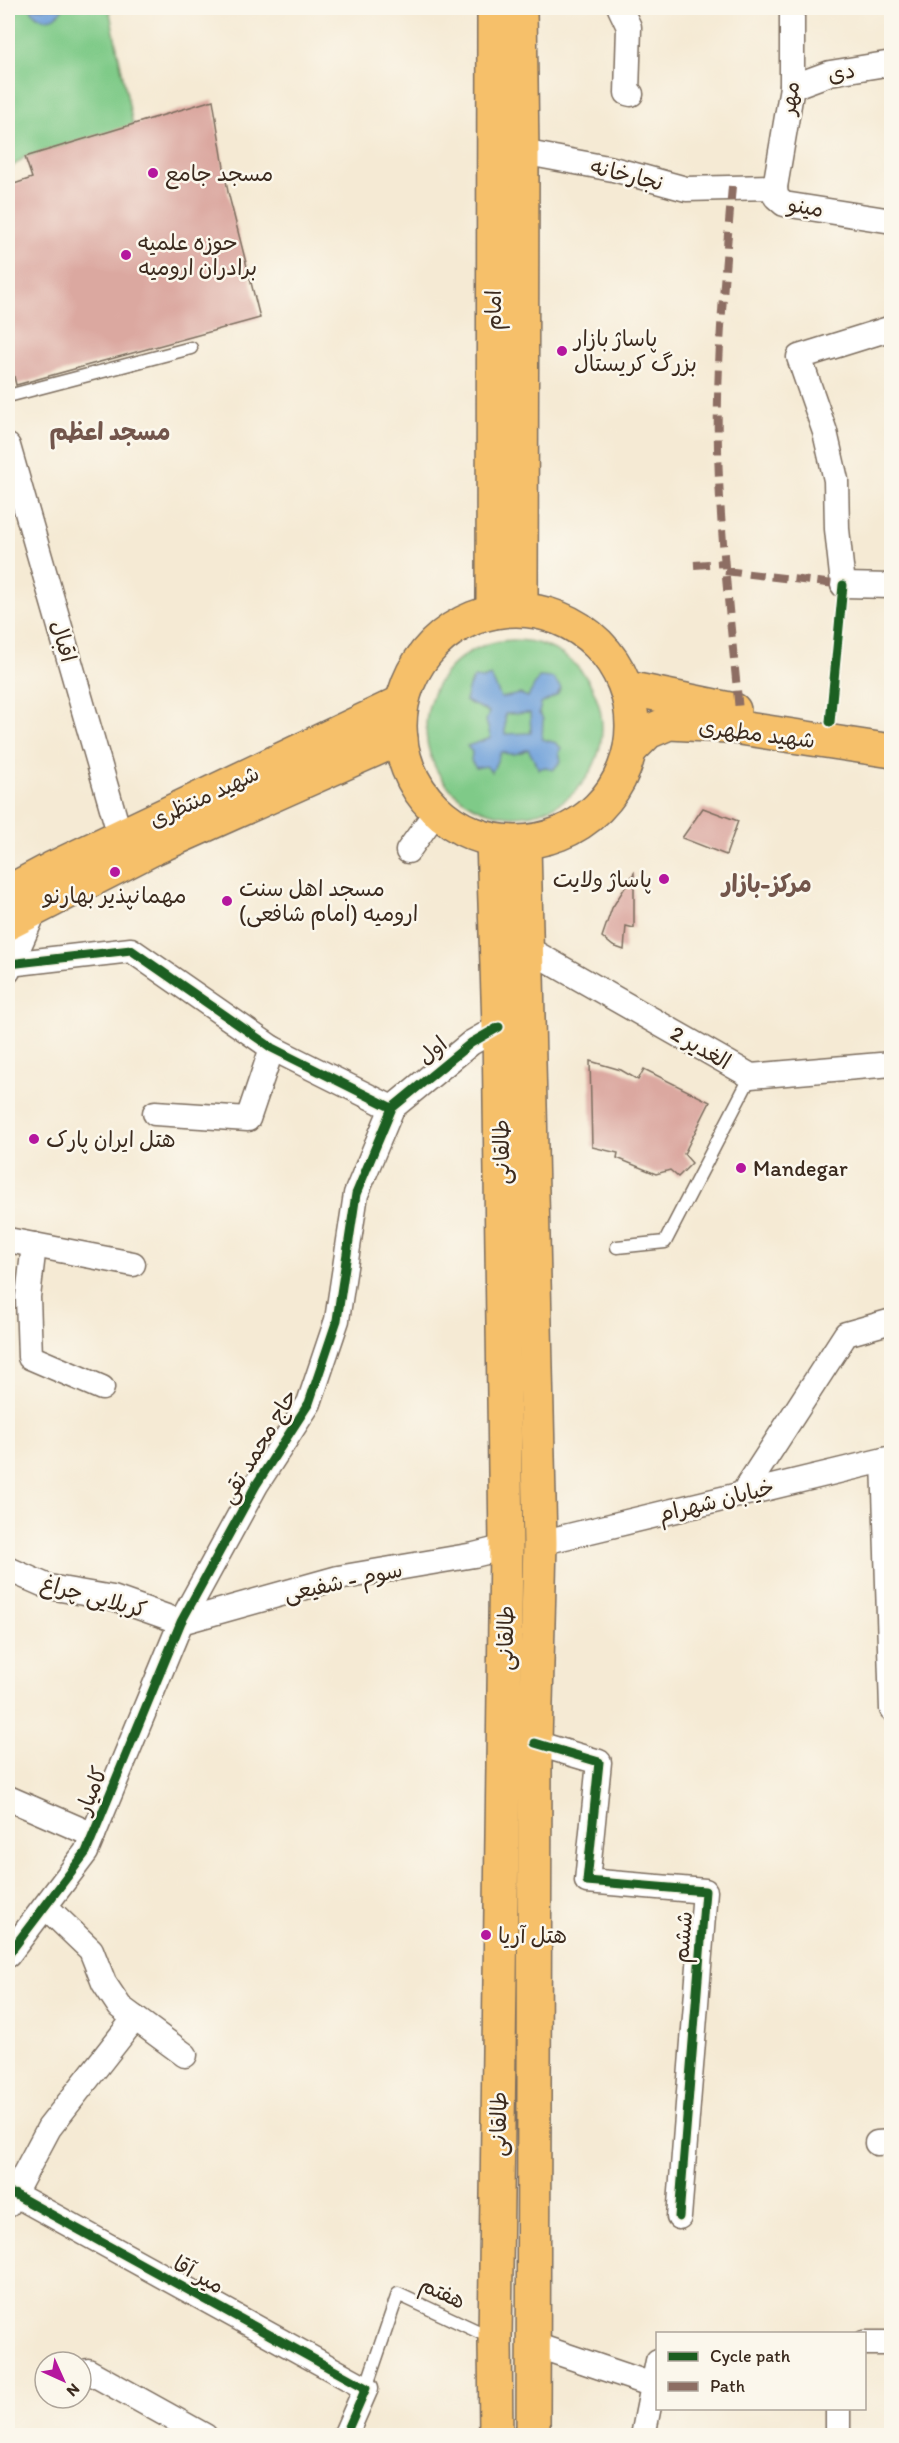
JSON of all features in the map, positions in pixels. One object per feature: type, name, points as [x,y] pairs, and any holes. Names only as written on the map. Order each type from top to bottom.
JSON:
[{"type":"main road","name":"امام","points":[[494,8],[507,610]]},
{"type":"main road","name":"امام","points":[[507,610],[522,152],[520,8]]},
{"type":"main road","points":[[507,610],[549,614],[582,630],[597,641],[615,663],[627,688],[633,718],[631,748],[621,778],[604,803],[581,823],[554,837],[508,842],[472,835],[436,812],[421,793],[409,772],[401,738],[402,702],[410,679],[421,660],[435,643],[452,629],[471,618],[507,610]]},
{"type":"main road","name":"شهید مطهری","points":[[627,688],[739,711],[891,730]]},
{"type":"main road","name":"شهید منتظری","points":[[22,916],[59,881],[120,836],[402,702]]},
{"type":"main road","name":"شهید مطهری","points":[[631,748],[648,732],[669,723],[727,726],[891,752]]},
{"type":"main road","name":"شهید منتظری","points":[[8,892],[59,881],[152,849],[401,738]]},
{"type":"main road","name":"طالقانی","points":[[508,842],[528,949],[540,1543],[535,1743],[533,2436]]},
{"type":"main road","name":"طالقانی","points":[[496,2436],[495,2339],[506,1547],[499,1027],[508,842]]},
{"type":"main road","points":[[506,1547],[540,1543]]},
{"type":"street","points":[[620,8],[629,27],[627,93],[631,94]]},
{"type":"street","name":"مهر","points":[[775,187],[792,87],[792,8]]},
{"type":"street","name":"دی","points":[[792,87],[845,69],[891,63]]},
{"type":"street","name":"نجارخانه","points":[[522,152],[613,169],[687,189],[732,186]]},
{"type":"street","name":"مینو","points":[[732,186],[775,187],[776,197],[784,204],[891,220]]},
{"type":"street","points":[[891,328],[799,357],[825,432],[836,480],[837,530],[843,585],[891,586]]},
{"type":"street","name":"اقبال","points":[[8,446],[15,504],[120,836]]},
{"type":"street","points":[[408,851],[436,812]]},
{"type":"street","points":[[22,916],[8,968],[131,950],[272,1048],[392,1108]]},
{"type":"street","name":"2 الغدیر","points":[[528,949],[751,1076],[891,1064]]},
{"type":"street","name":"اول","points":[[392,1108],[471,1043],[499,1027]]},
{"type":"street","points":[[155,1113],[248,1119],[272,1048]]},
{"type":"street","name":"حاج محمد تقی","points":[[181,1622],[256,1485],[309,1403],[337,1320],[356,1194],[392,1108]]},
{"type":"street","points":[[8,1240],[133,1264]]},
{"type":"street","points":[[34,1245],[28,1297],[30,1357],[102,1388]]},
{"type":"street","points":[[743,1493],[846,1334],[891,1321]]},
{"type":"street","points":[[888,1459],[891,1708]]},
{"type":"street","name":"خیابان شهرام","points":[[540,1543],[888,1459]]},
{"type":"street","name":"سوم - شفیعی","points":[[181,1622],[339,1578],[474,1555],[506,1547]]},
{"type":"street","name":"کربلایی چراغ","points":[[8,1569],[49,1587],[113,1598],[181,1622]]},
{"type":"street","name":"کامیار","points":[[8,1955],[86,1852],[181,1622]]},
{"type":"street","name":"ششم","points":[[535,1743],[599,1762],[587,1881],[705,1891],[678,2217]]},
{"type":"street","points":[[8,1798],[93,1834]]},
{"type":"street","points":[[46,1906],[91,1950],[104,1983],[120,2007],[185,2055]]},
{"type":"street","points":[[11,2200],[49,2128],[135,2018]]},
{"type":"street","name":"میر آقا","points":[[11,2200],[366,2388]]},
{"type":"street","points":[[866,2343],[891,2343]]},
{"type":"street","points":[[532,2344],[653,2385]]},
{"type":"street","points":[[643,2436],[656,2367]]},
{"type":"street","points":[[93,2374],[205,2436]]},
{"type":"street","points":[[345,2436],[366,2388]]},
{"type":"street","points":[[838,2410],[838,2436]]},
{"type":"lane","points":[[8,396],[191,348]]},
{"type":"lane","points":[[617,1247],[665,1242],[751,1076]]},
{"type":"lane","name":"هفتم","points":[[366,2388],[398,2294],[495,2339]]},
{"type":"green space","points":[[8,8],[109,8],[133,125],[25,157],[8,170]]},
{"type":"green space","points":[[514,640],[548,647],[563,655],[576,666],[587,679],[595,694],[602,728],[595,762],[587,777],[576,790],[563,801],[548,809],[514,816],[480,809],[465,801],[452,790],[441,777],[433,762],[426,728],[433,694],[441,679],[452,666],[465,655],[480,647]]},
{"type":"water","points":[[30,8],[63,8],[56,16],[47,19],[38,16]]},
{"type":"water","points":[[491,676],[501,698],[520,694],[528,697],[539,677],[553,678],[561,688],[557,695],[541,704],[539,713],[543,719],[542,739],[556,743],[561,748],[559,752],[561,761],[553,770],[545,767],[539,769],[528,749],[515,754],[501,752],[492,772],[486,766],[476,768],[471,761],[472,752],[467,746],[491,738],[486,721],[489,712],[465,701],[474,678],[483,679]],"holes":[[[530,713],[531,733],[505,734],[505,714]]]},
{"type":"building","name":"حوزه علمیه برادران ارومیه","points":[[213,100],[228,192],[260,318],[16,385],[8,351],[8,186],[32,178],[25,157]]},
{"type":"building","points":[[703,808],[738,821],[726,855],[682,838]]},
{"type":"building","points":[[634,873],[634,928],[626,926],[624,950],[613,946],[602,937],[612,908]]},
{"type":"building","points":[[590,1061],[621,1070],[638,1080],[644,1069],[710,1102],[684,1154],[692,1163],[678,1177],[670,1170],[656,1174],[617,1158],[618,1153],[592,1147]]},
{"type":"marked path","points":[[732,186],[720,350],[718,449],[723,548],[739,711]]},
{"type":"marked path","points":[[694,565],[725,563]]},
{"type":"marked path","points":[[725,571],[843,585]]},
{"type":"cycle path","points":[[830,722],[843,585]]},
{"type":"cycle path","points":[[9,964],[131,950],[272,1048],[392,1108]]},
{"type":"cycle path","points":[[8,1955],[86,1852],[181,1622],[256,1485],[309,1403],[337,1320],[356,1194],[392,1108],[471,1043],[499,1027]]},
{"type":"cycle path","points":[[535,1743],[599,1762],[587,1881],[705,1891],[679,2217]]},
{"type":"cycle path","points":[[14,2194],[366,2388],[345,2436]]},
{"type":"place","name":"مسجد جامع","points":[[153,173]]},
{"type":"place","name":"حوزه علمیه برادران ارومیه","points":[[126,255]]},
{"type":"place","name":"پاساژ بازار بزرگ کریستال","points":[[562,351]]},
{"type":"place","name":"مهمانپذیر بهارنو","points":[[115,872]]},
{"type":"place","name":"پاساژ ولایت","points":[[664,879]]},
{"type":"place","name":"مسجد اهل سنت ارومیه (امام شافعی)","points":[[227,901]]},
{"type":"place","name":"هتل ایران پارک","points":[[34,1139]]},
{"type":"place","name":"Mandegar","points":[[741,1168]]},
{"type":"place","name":"هتل آریا","points":[[486,1935]]},
{"type":"district","name":"مسجد اعظم","points":[[110,432]]},
{"type":"district","name":"مرکز-بازار","points":[[767,884]]}]
